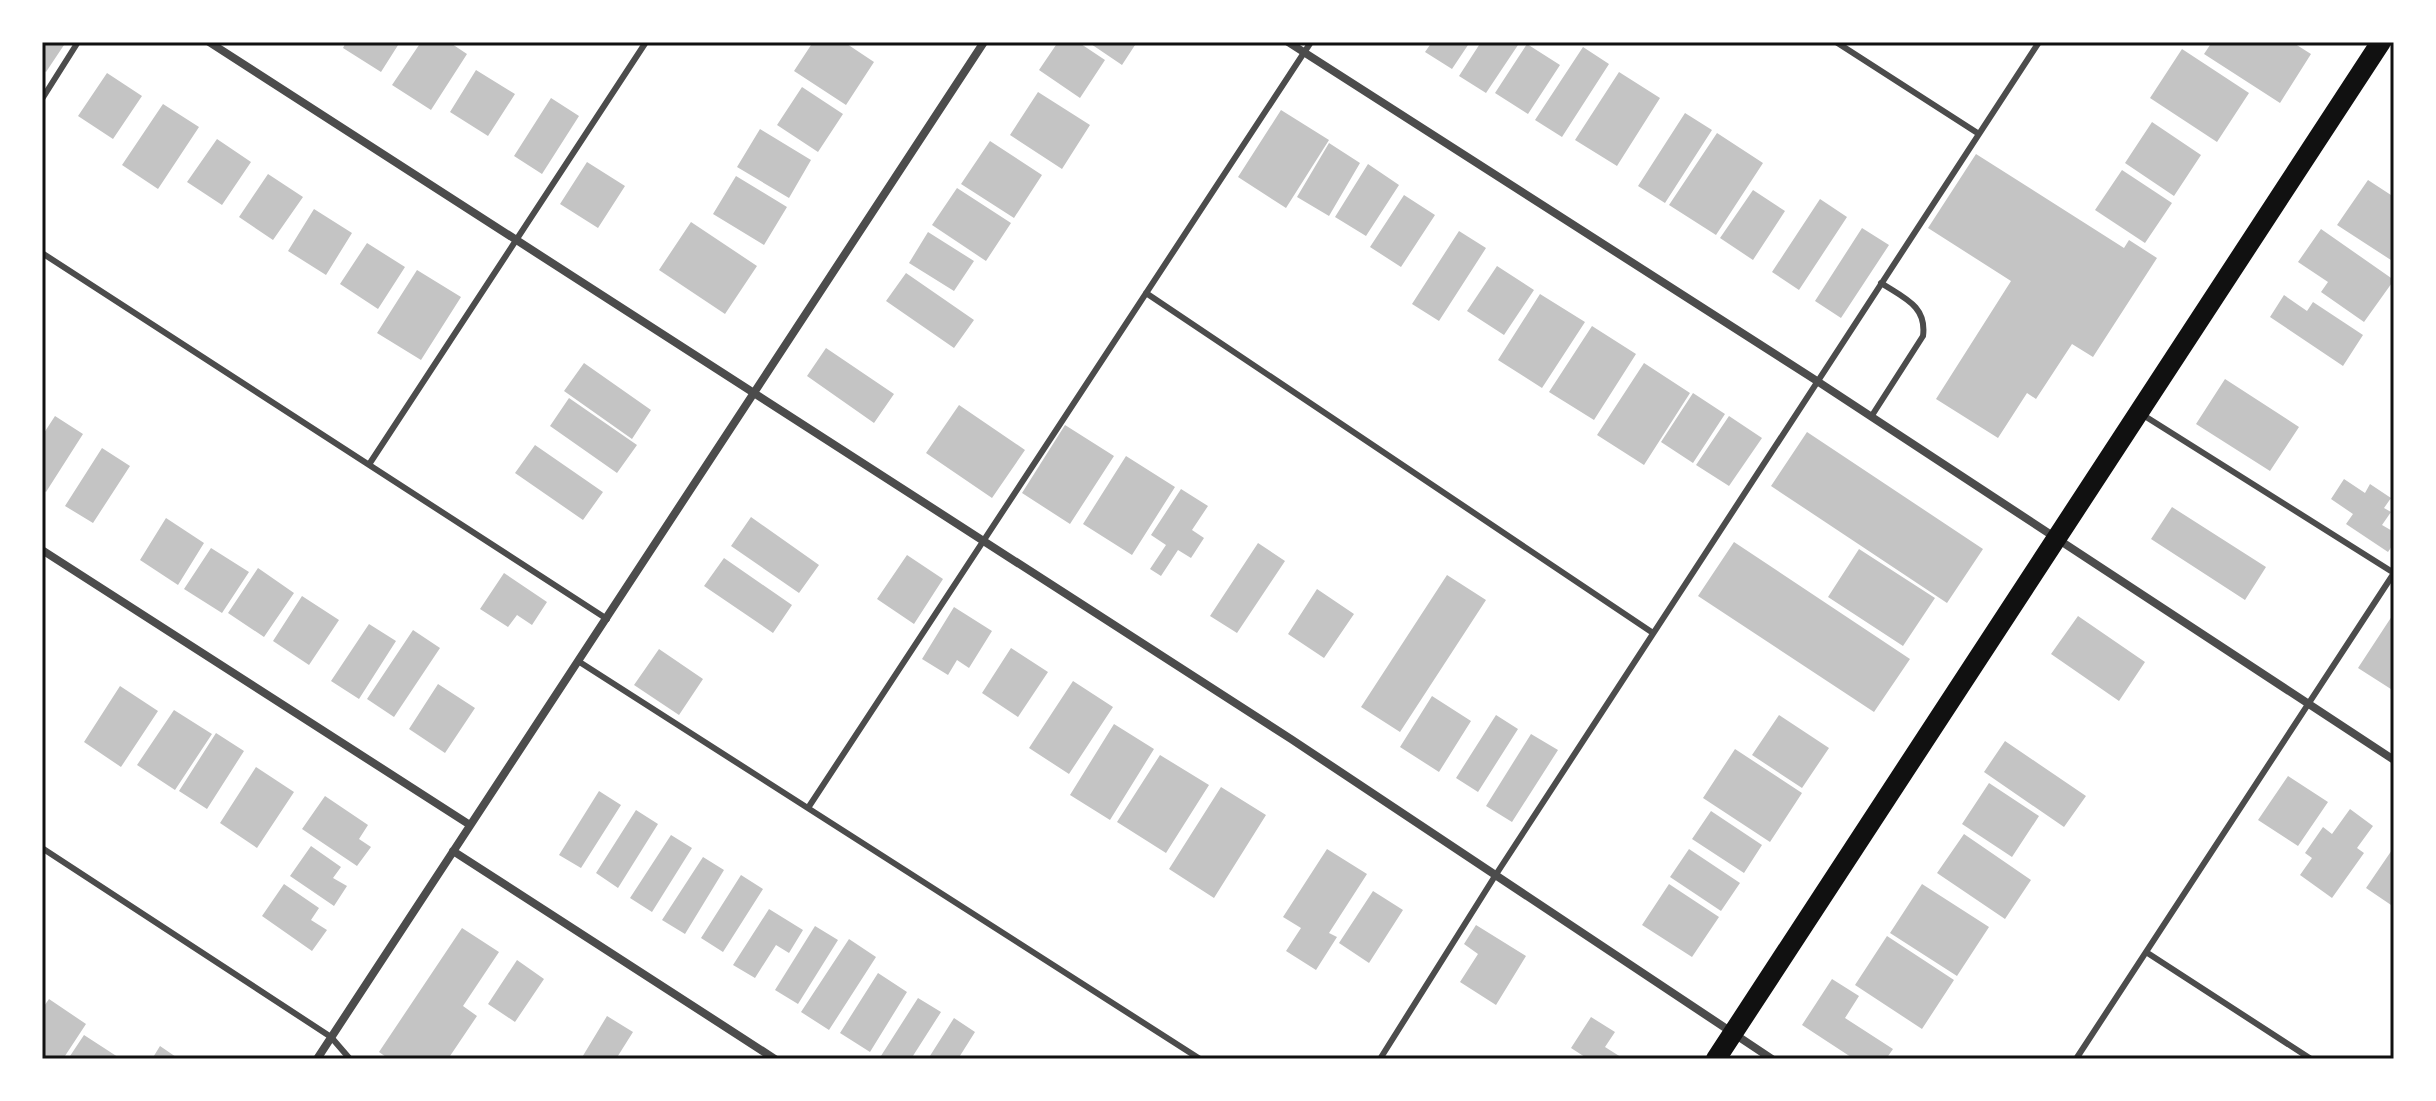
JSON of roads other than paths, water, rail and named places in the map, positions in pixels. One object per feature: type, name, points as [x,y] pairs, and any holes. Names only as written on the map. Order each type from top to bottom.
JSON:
[{"type":"main road","points":[[1716,1059],[2382,44]]},
{"type":"street","points":[[209,42],[984,541],[1772,1059]]},
{"type":"street","points":[[317,1059],[984,42]]},
{"type":"street","points":[[1288,42],[1817,381],[2394,760]]},
{"type":"street","points":[[42,550],[470,825]]},
{"type":"street","points":[[453,851],[775,1059]]},
{"type":"lane","points":[[42,99],[78,42]]},
{"type":"lane","points":[[370,463],[646,42]]},
{"type":"lane","points":[[808,808],[1311,42]]},
{"type":"lane","points":[[1836,42],[1979,134]]},
{"type":"lane","points":[[1380,1059],[1495,876],[2039,42]]},
{"type":"lane","points":[[42,253],[607,619]]},
{"type":"lane","points":[[1871,417],[1923,336],[1925,323],[1919,308],[1881,283]]},
{"type":"lane","points":[[1146,293],[1653,633]]},
{"type":"lane","points":[[2076,1059],[2394,573],[2139,413]]},
{"type":"lane","points":[[578,661],[1200,1059]]},
{"type":"lane","points":[[42,848],[331,1037],[350,1059]]},
{"type":"lane","points":[[2146,952],[2311,1059]]}]
